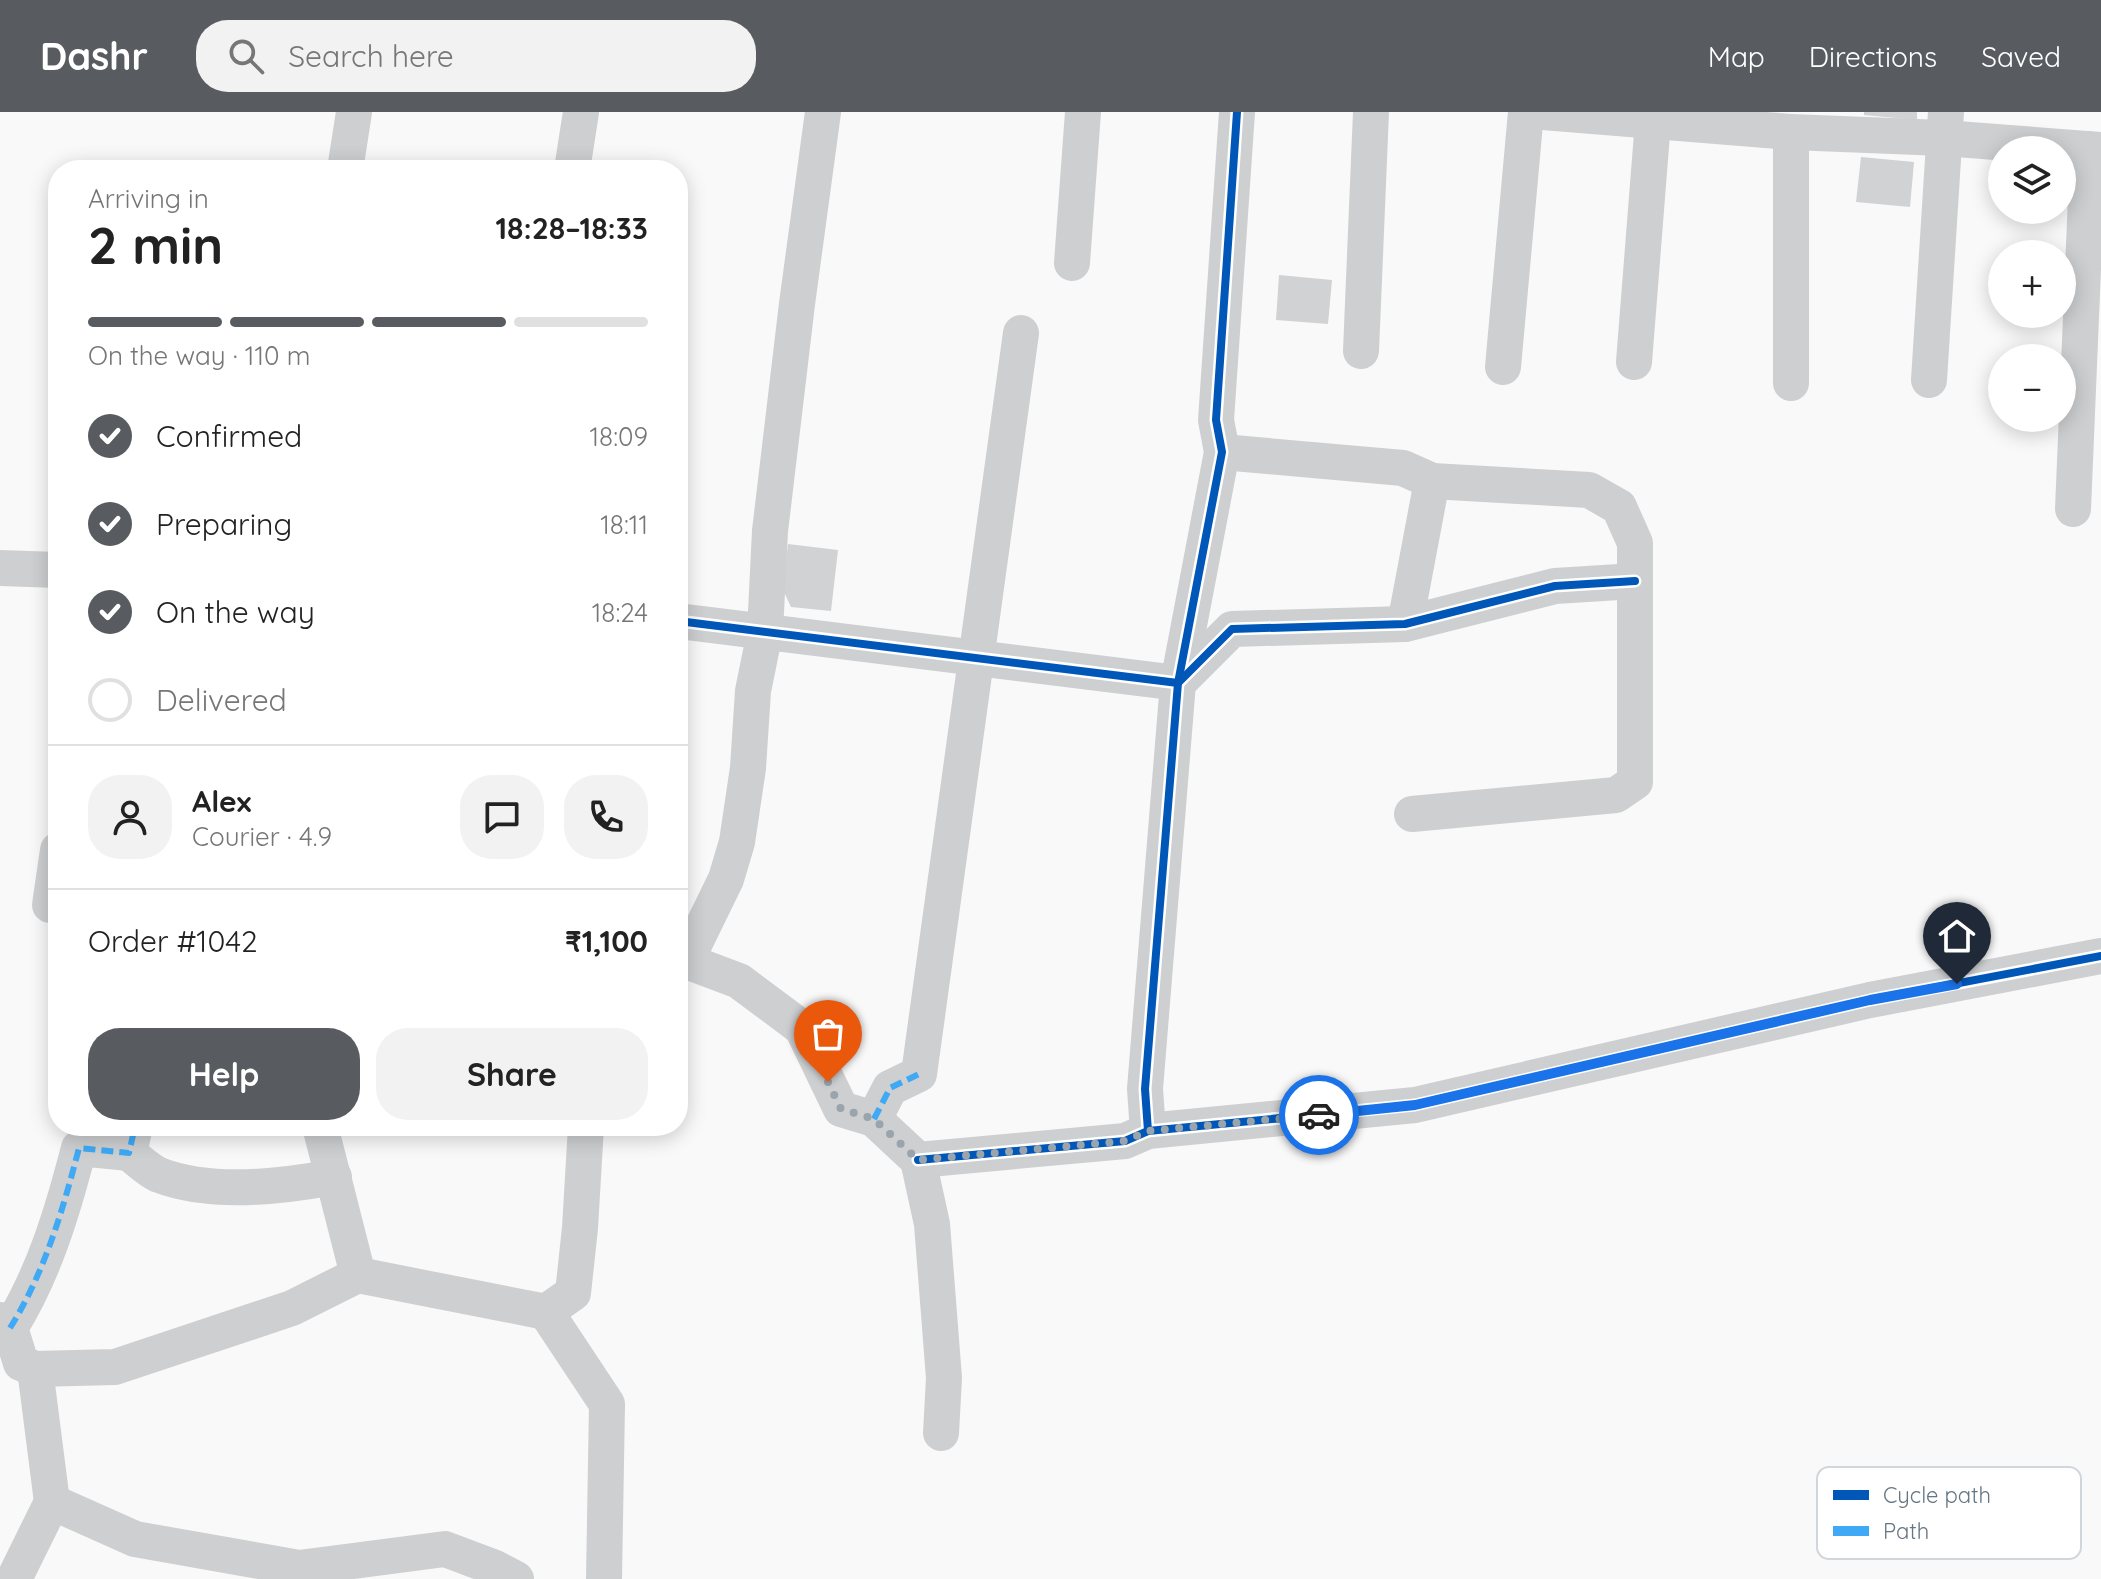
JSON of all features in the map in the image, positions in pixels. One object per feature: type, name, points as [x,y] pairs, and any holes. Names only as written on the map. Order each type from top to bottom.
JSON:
[{"type":"street","points":[[347,160],[354,112]]},
{"type":"street","points":[[574,160],[581,112]]},
{"type":"street","points":[[688,948],[726,879],[737,842],[748,768],[753,691],[765,632],[770,531],[823,112]]},
{"type":"street","points":[[1072,263],[1083,112]]},
{"type":"street","points":[[1148,1131],[1145,1089],[1178,683],[1222,452],[1216,420],[1237,112]]},
{"type":"street","points":[[1361,351],[1371,112]]},
{"type":"street","points":[[1503,367],[1526,112]]},
{"type":"street","points":[[1543,112],[1791,132],[1944,125],[2095,150],[2073,509]]},
{"type":"street","points":[[1634,362],[1653,121]]},
{"type":"street","points":[[1929,380],[1944,125]]},
{"type":"street","points":[[1791,132],[1791,383]]},
{"type":"street","points":[[874,1119],[890,1088],[919,1074],[1021,333]]},
{"type":"street","points":[[1222,452],[1403,468],[1432,481],[1589,490],[1619,507],[1635,543],[1635,782],[1616,795],[1412,814]]},
{"type":"street","points":[[1405,624],[1432,481]]},
{"type":"street","points":[[0,568],[48,570]]},
{"type":"street","points":[[1178,683],[1232,629],[1405,624],[1555,586],[1635,581]]},
{"type":"street","points":[[688,622],[1178,683]]},
{"type":"street","points":[[918,1160],[1125,1141],[1148,1131],[1415,1105],[1870,1000],[2101,956]]},
{"type":"street","points":[[688,961],[739,981],[802,1028],[841,1109],[874,1119],[918,1160],[932,1224],[944,1378],[941,1433]]},
{"type":"street","points":[[323,1136],[358,1275]]},
{"type":"street","points":[[546,1312],[573,1293],[585,1136]]},
{"type":"street","points":[[334,1177],[239,1187],[201,1185],[157,1174],[132,1139],[79,1148],[66,1199],[28,1300],[5,1324],[21,1363],[35,1369],[115,1367],[292,1308],[358,1275],[546,1312],[607,1404],[604,1579]]},
{"type":"street","points":[[14,1579],[52,1502],[35,1369]]},
{"type":"street","points":[[52,1502],[135,1539],[299,1568],[445,1549],[516,1579]]},
{"type":"building","points":[[1864,112],[1917,112],[1917,120],[1864,115]]},
{"type":"building","points":[[1861,157],[1914,162],[1910,207],[1856,202]]},
{"type":"building","points":[[1279,275],[1332,280],[1328,324],[1276,320]]},
{"type":"building","points":[[788,544],[838,550],[831,611],[791,607],[783,590]]},
{"type":"marked path","points":[[874,1119],[890,1088],[919,1074]]},
{"type":"marked path","points":[[10,1328],[33,1286],[51,1241],[79,1148],[129,1153],[133,1136]]},
{"type":"cycle path","points":[[1148,1131],[1145,1089],[1178,683],[1222,452],[1216,420],[1237,112]]},
{"type":"cycle path","points":[[688,622],[1178,683],[1232,629],[1405,624],[1555,586],[1635,581]]},
{"type":"cycle path","points":[[918,1160],[1125,1141],[1148,1131],[1415,1105],[1870,1000],[2101,956]]},
{"type":"way so far","points":[[828,1082],[841,1109],[874,1119],[918,1160],[1125,1141],[1148,1131],[1319,1115]]},
{"type":"route","points":[[1319,1115],[1415,1105],[1870,1000],[1957,984]]}]
